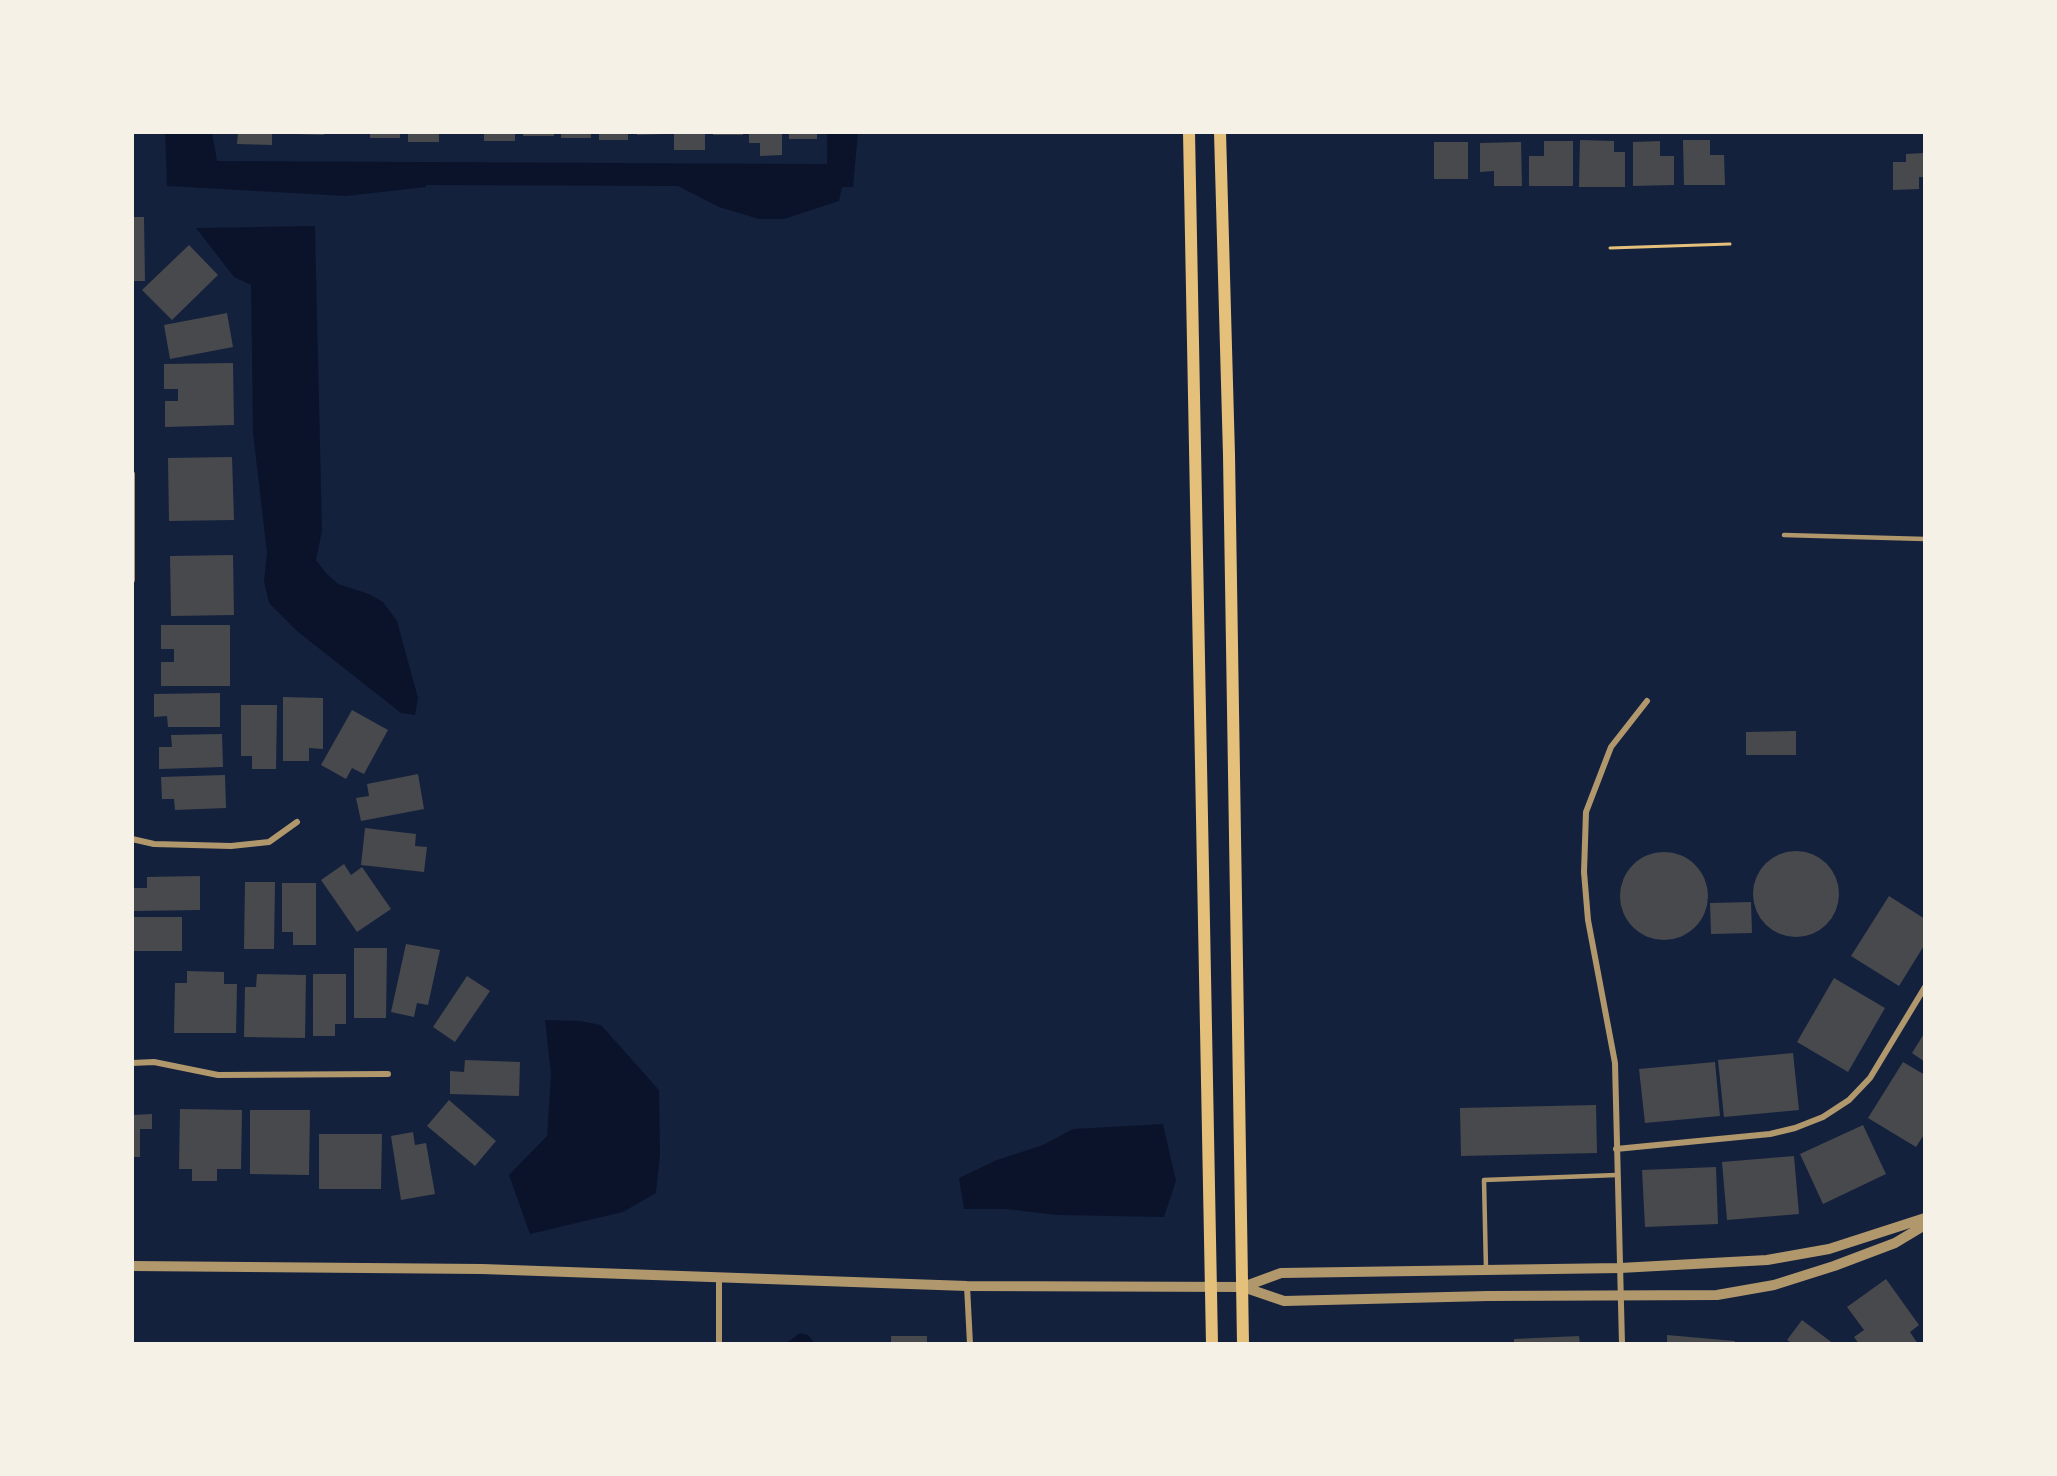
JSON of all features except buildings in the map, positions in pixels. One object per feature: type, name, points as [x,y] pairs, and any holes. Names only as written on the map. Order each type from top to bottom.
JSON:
[{"type":"main road","points":[[1189,132],[1197,456],[1212,1344]]},
{"type":"main road","points":[[1220,132],[1229,455],[1244,1344]]},
{"type":"street","points":[[132,474],[132,580]]},
{"type":"street","points":[[1622,1344],[1615,1063],[1588,920],[1584,872],[1586,812],[1611,747],[1647,701]]},
{"type":"street","points":[[132,839],[154,844],[231,846],[269,842],[297,822]]},
{"type":"street","points":[[1616,1149],[1770,1134],[1795,1128],[1823,1117],[1843,1105],[1870,1078],[1925,987]]},
{"type":"street","points":[[132,1063],[154,1062],[218,1075],[388,1074]]},
{"type":"street","points":[[1243,1287],[1281,1273],[1620,1268],[1767,1260],[1830,1249],[1925,1218]]},
{"type":"street","points":[[132,1266],[482,1269],[967,1286],[1243,1287],[1284,1301],[1488,1296],[1717,1295],[1774,1285],[1834,1266],[1895,1243],[1925,1225]]},
{"type":"street","points":[[719,1277],[719,1344]]},
{"type":"street","points":[[967,1286],[970,1344]]},
{"type":"lane","points":[[1784,535],[1925,539]]},
{"type":"lane","points":[[1486,1270],[1484,1180],[1617,1175]]},
{"type":"path","points":[[1610,248],[1730,244]]},
{"type":"water","points":[[165,132],[212,132],[217,161],[827,164],[827,132],[858,132],[853,187],[842,187],[839,201],[784,219],[759,219],[719,207],[678,186],[426,185],[426,187],[346,196],[167,186]]},
{"type":"water","points":[[315,226],[322,531],[316,560],[338,584],[369,594],[383,602],[397,621],[418,698],[415,715],[401,713],[297,631],[269,603],[264,581],[267,553],[253,433],[251,285],[234,277],[196,228]]},
{"type":"water","points":[[545,1020],[580,1021],[601,1025],[659,1090],[660,1155],[656,1193],[623,1212],[530,1234],[509,1175],[547,1136],[551,1074]]},
{"type":"water","points":[[1163,1124],[1176,1181],[1164,1217],[1057,1215],[1005,1209],[964,1209],[959,1178],[997,1160],[1043,1145],[1073,1129]]},
{"type":"water","points":[[800,1333],[808,1335],[815,1344],[785,1344]]}]
